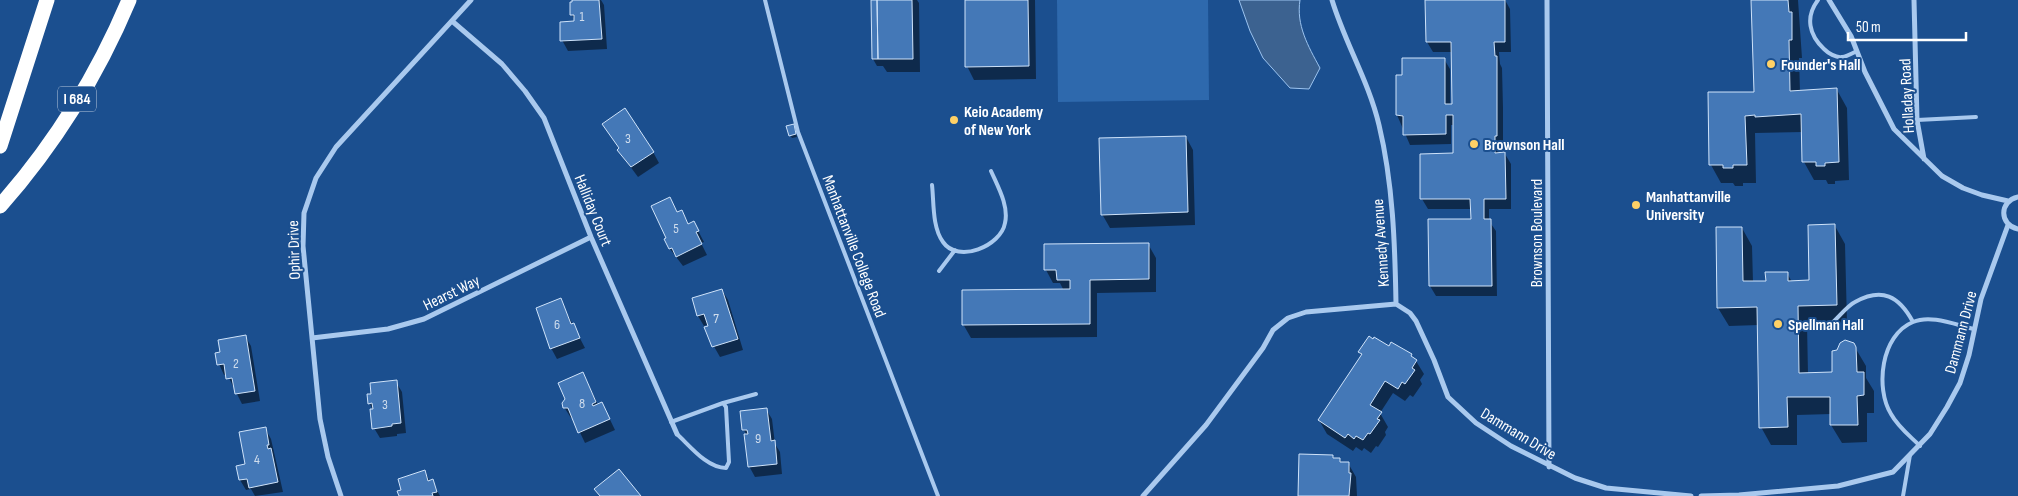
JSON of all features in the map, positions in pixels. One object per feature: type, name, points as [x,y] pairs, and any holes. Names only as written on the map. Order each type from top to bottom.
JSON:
[{"type":"highway","points":[[0,146],[47,0]]},
{"type":"highway","name":"I 684","points":[[0,206],[51,139],[88,83],[129,0]]},
{"type":"street","name":"Ophir Drive","points":[[341,496],[328,457],[320,418],[303,246],[304,213],[316,178],[336,147],[471,0]]},
{"type":"street","name":"Kennedy Avenue","points":[[1143,496],[1206,425],[1263,348],[1273,330],[1288,318],[1306,312],[1396,304],[1396,262],[1390,190],[1379,124],[1370,96],[1339,23],[1332,0]]},
{"type":"street","name":"Brownson Boulevard","points":[[1547,0],[1549,467]]},
{"type":"street","points":[[1829,0],[1851,36],[1865,72],[1894,129],[1942,176],[1963,188],[2008,201],[2018,197]]},
{"type":"street","name":"Holladay Road","points":[[1914,0],[1918,120],[1924,160]]},
{"type":"street","name":"Halliday Court","points":[[452,21],[502,64],[525,91],[544,118],[591,237],[677,434]]},
{"type":"street","points":[[2008,201],[2003,216],[2008,225],[2018,229]]},
{"type":"street","name":"Dammann Drive","points":[[1701,496],[1739,495],[1838,486],[1894,472],[1920,446],[1947,407],[1960,383],[1969,355],[1981,299],[2008,225]]},
{"type":"street","name":"Hearst Way","points":[[312,338],[388,329],[424,319],[591,237]]},
{"type":"street","name":"Dammann Drive","points":[[1396,304],[1410,313],[1416,321],[1448,397],[1476,423],[1511,446],[1549,467],[1606,488],[1691,496]]},
{"type":"lane","name":"Manhattanville College Road","points":[[765,0],[798,132],[938,496]]},
{"type":"lane","points":[[1818,0],[1812,8],[1810,19],[1810,29],[1814,38],[1829,54],[1842,57],[1857,52]]},
{"type":"lane","points":[[1918,120],[1976,118]]},
{"type":"lane","points":[[932,185],[937,230],[943,243],[955,250],[966,252],[990,243],[998,237],[1005,225],[1006,211],[992,171]]},
{"type":"lane","points":[[940,271],[955,250]]},
{"type":"lane","points":[[1832,324],[1854,302],[1875,293],[1880,293],[1899,302],[1913,322]]},
{"type":"lane","points":[[1920,446],[1890,414],[1884,394],[1885,359],[1892,342],[1900,332],[1913,322],[1943,321],[1974,329]]},
{"type":"lane","points":[[672,422],[724,403],[756,394]]},
{"type":"lane","points":[[677,434],[705,460],[719,468],[726,468],[729,462],[726,407],[724,403]]},
{"type":"lane","points":[[1903,496],[1910,455]]},
{"type":"shaded area","points":[[1057,0],[1208,0],[1209,100],[1058,102]]},
{"type":"shaded area","points":[[1239,0],[1300,0],[1301,27],[1320,68],[1309,89],[1290,88],[1263,58],[1250,31]]},
{"type":"building","points":[[572,0],[599,0],[602,39],[560,41],[560,22],[574,21],[574,15],[570,15],[570,2]]},
{"type":"building","points":[[871,0],[877,0],[878,59],[872,59]]},
{"type":"building","points":[[877,0],[912,0],[913,59],[878,59]]},
{"type":"building","points":[[965,0],[1028,0],[1029,66],[965,67]]},
{"type":"building","name":"Brownson Hall","points":[[1425,0],[1505,0],[1505,42],[1494,42],[1495,56],[1497,56],[1497,136],[1495,136],[1495,153],[1505,152],[1506,199],[1484,199],[1484,219],[1491,219],[1492,286],[1429,286],[1428,219],[1471,219],[1470,199],[1420,199],[1420,154],[1453,153],[1453,115],[1446,115],[1446,134],[1403,135],[1403,116],[1396,115],[1396,75],[1402,75],[1402,58],[1445,58],[1445,104],[1452,104],[1451,42],[1426,42]]},
{"type":"building","name":"Founder's Hall","points":[[1751,0],[1788,0],[1789,12],[1792,12],[1792,40],[1789,40],[1790,91],[1837,88],[1839,162],[1825,163],[1825,166],[1816,166],[1816,162],[1802,162],[1801,114],[1755,117],[1755,115],[1745,116],[1747,165],[1733,165],[1733,168],[1723,168],[1723,165],[1709,165],[1708,92],[1754,92]]},
{"type":"building","points":[[625,108],[654,152],[631,167],[617,150],[619,148],[602,124]]},
{"type":"building","points":[[794,124],[796,134],[789,136],[786,126]]},
{"type":"building","points":[[1186,136],[1188,212],[1101,215],[1099,138]]},
{"type":"building","points":[[670,197],[677,212],[682,210],[688,224],[694,221],[699,231],[696,232],[702,244],[676,257],[672,248],[669,249],[664,239],[666,238],[651,206]]},
{"type":"building","name":"Spellman Hall","points":[[1835,224],[1837,305],[1798,306],[1799,373],[1832,372],[1832,351],[1837,350],[1840,343],[1845,340],[1854,343],[1856,347],[1857,372],[1864,372],[1864,395],[1857,396],[1858,425],[1830,425],[1830,397],[1787,397],[1788,427],[1759,428],[1757,307],[1717,308],[1716,227],[1742,227],[1743,281],[1766,281],[1765,272],[1788,272],[1788,281],[1809,280],[1808,225]]},
{"type":"building","points":[[1149,243],[1149,279],[1090,280],[1090,324],[962,325],[962,290],[1070,289],[1070,280],[1057,280],[1056,270],[1044,270],[1044,244]]},
{"type":"building","points":[[722,289],[738,339],[712,347],[704,327],[708,326],[704,314],[697,316],[692,298]]},
{"type":"building","points":[[561,298],[571,324],[574,323],[580,338],[550,349],[536,308]]},
{"type":"building","points":[[246,335],[255,391],[235,394],[232,378],[226,379],[224,364],[217,365],[215,353],[220,352],[218,340]]},
{"type":"building","points":[[1369,336],[1389,346],[1391,342],[1412,354],[1411,356],[1417,360],[1412,368],[1415,370],[1405,384],[1402,382],[1398,389],[1385,381],[1370,405],[1382,412],[1377,419],[1380,420],[1370,434],[1368,433],[1363,440],[1356,436],[1354,439],[1348,434],[1345,438],[1318,420],[1362,354],[1358,352]]},
{"type":"building","points":[[583,372],[596,402],[592,404],[593,406],[602,402],[610,419],[578,433],[568,408],[563,408],[562,403],[565,399],[558,383]]},
{"type":"building","points":[[397,380],[401,423],[372,429],[370,409],[373,409],[372,403],[368,404],[367,394],[371,394],[370,383]]},
{"type":"building","points":[[767,408],[771,441],[775,440],[777,464],[748,467],[744,434],[748,434],[747,430],[742,430],[740,411]]},
{"type":"building","points":[[266,427],[269,445],[267,445],[268,449],[271,448],[278,482],[249,488],[247,479],[239,480],[236,466],[245,464],[239,432]]},
{"type":"building","points":[[1299,454],[1333,455],[1333,458],[1340,458],[1340,462],[1349,462],[1349,473],[1351,473],[1349,496],[1298,496]]},
{"type":"building","points":[[619,469],[641,496],[600,496],[594,489]]},
{"type":"building","points":[[425,470],[428,481],[433,479],[437,492],[432,493],[433,496],[399,496],[397,491],[401,490],[398,479]]},
{"type":"place","name":"Founder's Hall","points":[[1771,64]]},
{"type":"place","name":"Keio Academy of New York","points":[[954,120]]},
{"type":"place","name":"Brownson Hall","points":[[1474,144]]},
{"type":"place","name":"Manhattanville University","points":[[1636,205]]},
{"type":"place","name":"Spellman Hall","points":[[1778,324]]}]
